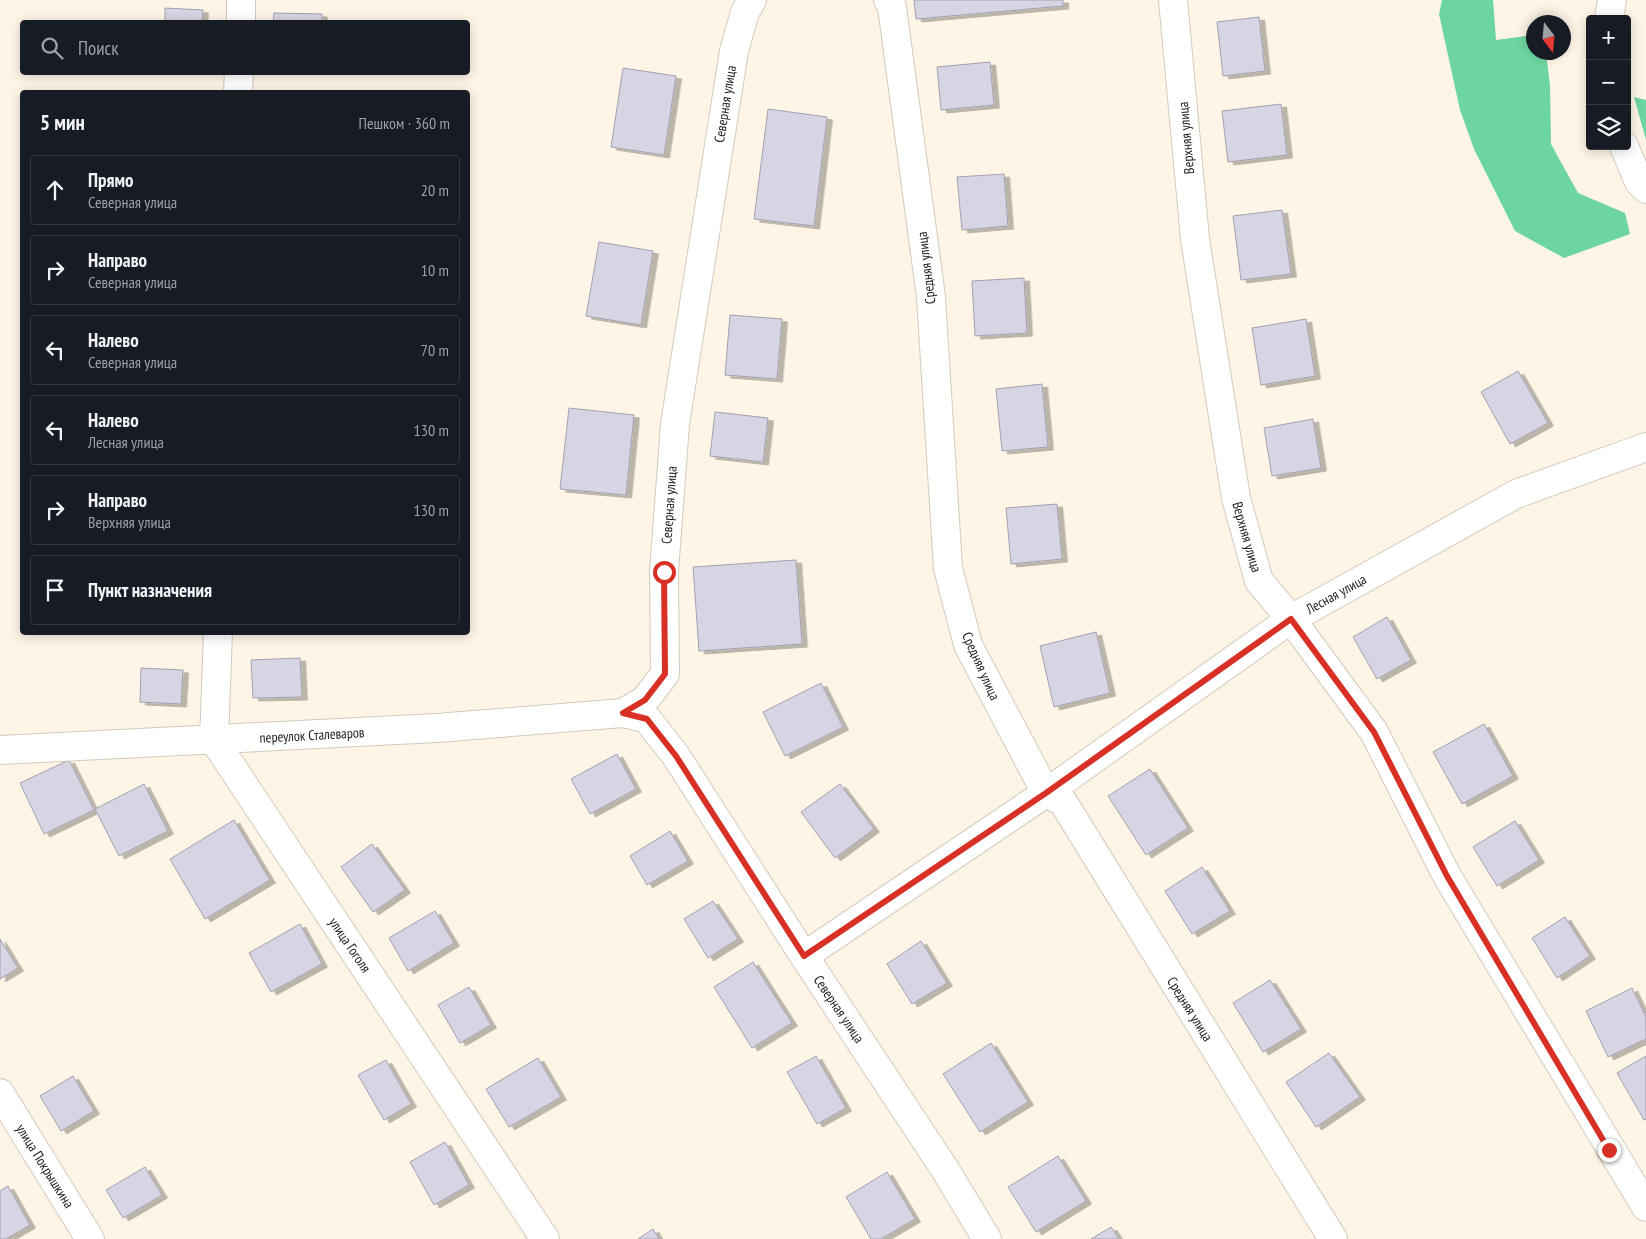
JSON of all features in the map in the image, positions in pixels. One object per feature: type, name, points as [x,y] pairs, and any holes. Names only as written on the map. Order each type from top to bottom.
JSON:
[{"type":"street","points":[[241,0],[241,20]]},
{"type":"street","name":"Северная улица","points":[[623,713],[645,700],[665,674],[664,572],[675,424],[734,51],[745,12],[752,0]]},
{"type":"street","name":"Средняя улица","points":[[888,0],[892,7],[931,297],[948,568],[968,645],[1046,793],[1063,802],[1333,1239]]},
{"type":"street","name":"Верхняя улица","points":[[1173,0],[1195,240],[1236,498],[1259,581],[1291,619],[1374,732],[1447,876],[1646,1208]]},
{"type":"street","points":[[1610,15],[1612,0]]},
{"type":"street","points":[[238,90],[239,75]]},
{"type":"street","points":[[1626,150],[1639,182],[1646,189]]},
{"type":"street","name":"Лесная улица","points":[[804,956],[1046,793],[1291,619],[1516,494],[1646,446]]},
{"type":"street","points":[[214,740],[218,635]]},
{"type":"street","name":"Северная улица","points":[[623,713],[647,719],[676,756],[804,956],[946,1171],[987,1239]]},
{"type":"street","name":"переулок Сталеваров","points":[[0,750],[437,728],[623,713]]},
{"type":"street","name":"улица Гоголя","points":[[214,740],[546,1239]]},
{"type":"street","name":"улица Покрышкина","points":[[0,1093],[90,1239]]},
{"type":"green space","points":[[1442,0],[1493,0],[1496,40],[1526,36],[1526,60],[1547,60],[1550,85],[1551,144],[1578,193],[1625,213],[1630,234],[1564,258],[1515,231],[1474,149],[1460,110],[1439,14]]},
{"type":"green space","points":[[1634,97],[1646,100],[1646,140]]},
{"type":"building","points":[[914,0],[1063,0],[1063,6],[916,19]]},
{"type":"building","points":[[165,8],[203,10],[202,20],[165,20]]},
{"type":"building","points":[[274,13],[322,14],[322,20],[273,20]]},
{"type":"building","points":[[1259,17],[1265,71],[1223,76],[1217,22]]},
{"type":"building","points":[[990,62],[994,105],[941,110],[937,67]]},
{"type":"building","points":[[623,68],[676,76],[664,155],[611,147]]},
{"type":"building","points":[[1281,104],[1287,155],[1228,162],[1222,111]]},
{"type":"building","points":[[768,109],[827,117],[814,226],[754,219]]},
{"type":"building","points":[[1004,174],[1008,226],[962,230],[957,177]]},
{"type":"building","points":[[1282,210],[1291,274],[1241,280],[1233,216]]},
{"type":"building","points":[[599,242],[653,251],[641,325],[586,316]]},
{"type":"building","points":[[1024,278],[1027,333],[975,336],[972,281]]},
{"type":"building","points":[[730,315],[782,319],[777,379],[725,375]]},
{"type":"building","points":[[1306,319],[1315,376],[1261,385],[1252,328]]},
{"type":"building","points":[[1518,371],[1548,423],[1510,444],[1481,392]]},
{"type":"building","points":[[1042,384],[1048,447],[1002,451],[996,389]]},
{"type":"building","points":[[569,408],[634,415],[626,495],[560,489]]},
{"type":"building","points":[[715,412],[768,418],[763,462],[710,456]]},
{"type":"building","points":[[1313,419],[1321,468],[1272,476],[1264,428]]},
{"type":"building","points":[[1057,504],[1062,559],[1011,564],[1006,508]]},
{"type":"building","points":[[796,560],[802,644],[699,651],[693,567]]},
{"type":"building","points":[[1387,617],[1411,660],[1377,679],[1353,637]]},
{"type":"building","points":[[1096,632],[1110,693],[1054,707],[1040,646]]},
{"type":"building","points":[[300,658],[302,697],[253,698],[251,660]]},
{"type":"building","points":[[141,668],[183,670],[181,704],[140,702]]},
{"type":"building","points":[[821,683],[843,727],[785,756],[763,712]]},
{"type":"building","points":[[1484,724],[1513,776],[1462,804],[1433,752]]},
{"type":"building","points":[[617,754],[636,789],[590,814],[571,779]]},
{"type":"building","points":[[69,760],[94,810],[44,834],[20,783]]},
{"type":"building","points":[[1150,769],[1188,828],[1146,855],[1108,796]]},
{"type":"building","points":[[144,784],[168,831],[119,856],[95,809]]},
{"type":"building","points":[[840,784],[874,829],[835,858],[801,812]]},
{"type":"building","points":[[234,820],[270,880],[205,919],[170,859]]},
{"type":"building","points":[[1515,821],[1539,860],[1497,886],[1473,847]]},
{"type":"building","points":[[670,831],[688,861],[647,885],[630,856]]},
{"type":"building","points":[[372,844],[405,890],[373,912],[341,867]]},
{"type":"building","points":[[1202,867],[1230,911],[1192,934],[1165,891]]},
{"type":"building","points":[[713,901],[738,939],[708,958],[684,919]]},
{"type":"building","points":[[435,911],[454,943],[408,971],[389,938]]},
{"type":"building","points":[[1565,917],[1590,956],[1557,978],[1532,938]]},
{"type":"building","points":[[300,924],[322,964],[271,992],[249,953]]},
{"type":"building","points":[[0,939],[18,968],[0,979]]},
{"type":"building","points":[[921,941],[947,983],[912,1004],[887,964]]},
{"type":"building","points":[[753,962],[792,1023],[752,1048],[714,987]]},
{"type":"building","points":[[1270,980],[1301,1029],[1263,1052],[1233,1003]]},
{"type":"building","points":[[469,987],[491,1025],[460,1043],[438,1005]]},
{"type":"building","points":[[1632,988],[1646,1017],[1646,1039],[1608,1057],[1586,1011]]},
{"type":"building","points":[[991,1043],[1028,1102],[980,1132],[943,1074]]},
{"type":"building","points":[[1329,1053],[1360,1097],[1316,1127],[1286,1082]]},
{"type":"building","points":[[816,1056],[846,1108],[817,1124],[787,1072]]},
{"type":"building","points":[[1646,1056],[1646,1119],[1644,1120],[1617,1073]]},
{"type":"building","points":[[538,1058],[561,1097],[509,1127],[486,1089]]},
{"type":"building","points":[[386,1060],[411,1104],[384,1120],[358,1075]]},
{"type":"building","points":[[73,1076],[94,1111],[61,1131],[40,1096]]},
{"type":"building","points":[[445,1142],[469,1185],[434,1205],[410,1162]]},
{"type":"building","points":[[1058,1156],[1086,1201],[1036,1232],[1008,1187]]},
{"type":"building","points":[[145,1167],[162,1195],[123,1218],[106,1190]]},
{"type":"building","points":[[887,1172],[915,1219],[881,1239],[871,1239],[846,1197]]},
{"type":"building","points":[[8,1186],[30,1225],[6,1239],[0,1239],[0,1191]]},
{"type":"building","points":[[1111,1227],[1119,1239],[1091,1239]]},
{"type":"building","points":[[653,1229],[659,1239],[638,1239]]},
{"type":"route","points":[[664,572],[665,674],[645,700],[623,713],[647,719],[676,756],[804,956],[1046,793],[1291,619],[1374,732],[1447,876],[1609,1150]]}]
